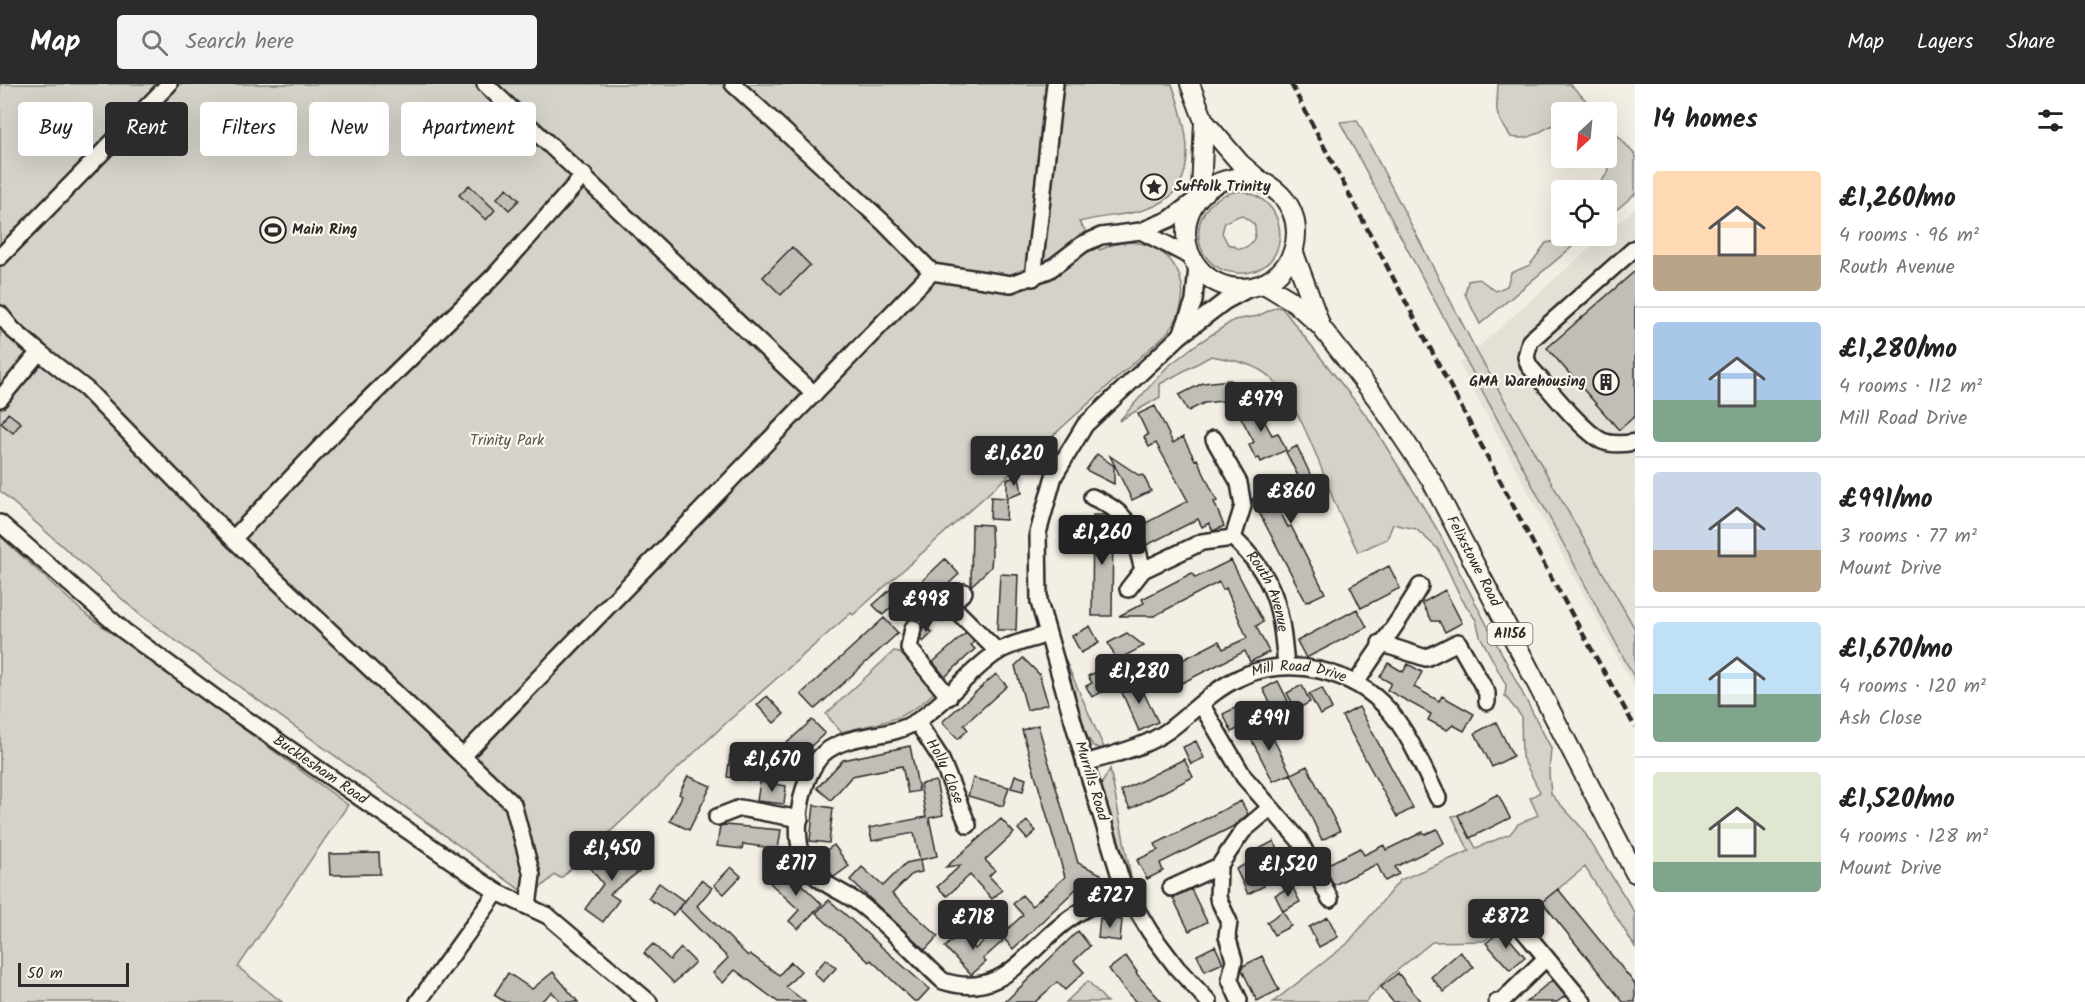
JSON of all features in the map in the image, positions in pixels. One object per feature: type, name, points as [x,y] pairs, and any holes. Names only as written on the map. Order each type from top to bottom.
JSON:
[{"type":"main road","points":[[1190,84],[1204,121],[1240,163],[1276,191],[1292,212],[1297,237],[1294,253],[1276,278],[1257,286],[1236,289],[1225,286],[1205,275],[1186,246],[1185,232],[1188,215],[1198,197],[1214,184],[1244,179],[1262,182]]},
{"type":"main road","points":[[1198,197],[1204,121]]},
{"type":"main road","name":"Felixstowe Road","points":[[1294,253],[1321,327]]},
{"type":"main road","name":"Felixstowe Road","points":[[1257,286],[1294,302],[1321,327],[1377,399],[1431,480],[1635,873]]},
{"type":"street","points":[[0,257],[169,84]]},
{"type":"street","points":[[485,84],[814,394]]},
{"type":"street","points":[[733,84],[884,223],[932,272],[1011,284],[1033,278],[1048,270],[1083,244],[1101,236],[1141,231],[1170,219],[1198,197]]},
{"type":"street","points":[[1033,278],[1055,84]]},
{"type":"street","points":[[233,538],[335,432],[495,275],[584,175]]},
{"type":"street","points":[[1141,231],[1195,262]]},
{"type":"street","points":[[1635,248],[1530,341],[1526,357],[1529,366],[1590,432],[1604,442],[1625,444],[1635,442]]},
{"type":"street","name":"Murrills Road","points":[[1181,334],[1194,301],[1195,262]]},
{"type":"street","points":[[463,756],[932,272]]},
{"type":"street","name":"Murrills Road","points":[[1209,1002],[1177,968],[1150,932],[1124,889],[1084,763],[1039,602],[1038,533],[1054,476],[1085,425],[1181,334],[1224,302],[1257,286]]},
{"type":"street","points":[[0,314],[13,330],[86,389],[233,538],[513,804],[532,875],[528,906]]},
{"type":"street","points":[[0,399],[39,352]]},
{"type":"street","points":[[1214,439],[1239,483],[1243,506],[1233,538]]},
{"type":"street","points":[[1092,498],[1117,509],[1124,515],[1131,526],[1143,570]]},
{"type":"street","name":"Bucklesham Road","points":[[0,523],[124,631],[222,702],[497,892],[548,916],[649,1002]]},
{"type":"street","name":"Routh Avenue","points":[[1128,589],[1143,570],[1202,542],[1233,538],[1250,554],[1278,601],[1286,666]]},
{"type":"street","points":[[1357,682],[1380,643],[1401,618],[1419,586]]},
{"type":"street","points":[[964,592],[946,609],[998,651]]},
{"type":"street","points":[[913,628],[909,648],[949,697]]},
{"type":"street","points":[[1047,634],[998,651],[949,697],[917,722],[896,731],[837,744],[823,754],[811,768],[804,784],[800,819],[800,852],[808,867],[820,880],[859,904],[943,981],[956,986],[989,985],[1008,974],[1074,915],[1124,889]]},
{"type":"street","points":[[1380,643],[1426,658],[1458,642],[1488,693],[1487,702]]},
{"type":"street","name":"Mill Road Drive","points":[[1084,763],[1144,745],[1239,678],[1260,670],[1286,666],[1309,668],[1357,682],[1385,704],[1407,734],[1438,798]]},
{"type":"street","points":[[1201,704],[1244,777],[1299,840],[1330,899]]},
{"type":"street","name":"Holly Close","points":[[917,722],[940,757],[968,825]]},
{"type":"street","points":[[717,817],[740,808],[800,819]]},
{"type":"street","points":[[1171,888],[1219,866],[1243,831],[1270,808]]},
{"type":"street","points":[[1219,866],[1218,898],[1229,922],[1227,936],[1234,960],[1230,980],[1239,1000]]},
{"type":"street","points":[[418,1002],[497,892]]},
{"type":"street","points":[[1523,930],[1583,1002]]},
{"type":"street","points":[[1497,1002],[1501,1002],[1545,959]]},
{"type":"shaded area","points":[[1635,208],[1635,689],[1459,364],[1592,246],[1617,246],[1617,224]]},
{"type":"green space","name":"Trinity Park","points":[[0,84],[1172,84],[1182,115],[1187,150],[1186,167],[1181,182],[1172,195],[1148,209],[1079,222],[1100,250],[1122,243],[1141,243],[1158,250],[1172,262],[1180,278],[1183,296],[1178,315],[1166,334],[853,615],[851,613],[726,723],[561,878],[555,875],[530,897],[139,614],[0,491]]},
{"type":"green space","points":[[1498,84],[1570,84],[1587,102],[1551,102],[1551,126],[1526,138],[1511,137],[1498,116]]},
{"type":"green space","points":[[1357,120],[1477,352],[1635,629],[1635,679],[1340,122]]},
{"type":"green space","points":[[1617,134],[1635,155],[1635,194],[1617,209],[1617,180],[1602,180],[1608,168],[1617,168]]},
{"type":"green space","points":[[1242,191],[1260,198],[1272,209],[1278,223],[1280,238],[1276,252],[1267,263],[1254,271],[1237,273],[1220,268],[1208,259],[1201,246],[1199,232],[1202,217],[1210,205],[1224,195]],"holes":[[[1241,215],[1254,224],[1253,240],[1248,246],[1240,249],[1228,244],[1222,233],[1225,222]]]},
{"type":"green space","points":[[1551,242],[1551,246],[1573,246],[1480,324],[1465,294],[1468,281],[1479,279],[1496,291],[1507,286],[1511,273],[1530,265],[1546,243]]},
{"type":"green space","points":[[1276,307],[1282,308],[1369,419],[1437,529],[1551,748],[1549,774],[1551,794],[1581,827],[1635,913],[1635,947],[1585,867],[1531,911],[1534,916],[1523,930],[1513,918],[1484,941],[1432,942],[1388,978],[1366,1002],[1273,1002],[1347,944],[1400,880],[1469,851],[1452,816],[1458,815],[1476,848],[1510,834],[1518,824],[1538,815],[1530,798],[1540,792],[1522,757],[1521,716],[1505,696],[1506,685],[1480,636],[1476,620],[1461,598],[1438,549],[1416,529],[1393,524],[1387,539],[1358,552],[1336,506],[1306,432],[1285,395],[1273,380],[1249,365],[1211,356],[1160,384],[1160,397],[1119,421],[1166,368],[1194,346],[1234,320],[1258,316]]},
{"type":"green space","points":[[0,536],[83,612],[348,805],[238,967],[282,1002],[0,1002]]},
{"type":"green space","points":[[894,651],[899,652],[936,691],[902,716],[841,732],[826,714]]},
{"type":"green space","points":[[1063,655],[1105,750],[1093,746],[1086,735]]},
{"type":"green space","points":[[1110,769],[1132,882],[1101,785]]},
{"type":"green space","points":[[1088,981],[1107,1002],[1066,1002]]},
{"type":"building","points":[[469,185],[495,210],[486,220],[459,195]]},
{"type":"building","points":[[507,188],[519,200],[509,210],[497,198]]},
{"type":"building","points":[[792,247],[810,265],[781,295],[763,277]]},
{"type":"building","name":"GMA Warehousing","points":[[1635,271],[1635,416],[1619,430],[1547,348]]},
{"type":"building","points":[[1230,380],[1248,389],[1237,410],[1231,400],[1204,403],[1188,411],[1179,395],[1203,383]]},
{"type":"building","points":[[1260,401],[1266,412],[1261,415],[1272,435],[1278,433],[1286,450],[1261,462],[1259,458],[1256,459],[1249,445],[1254,442],[1238,412]]},
{"type":"building","points":[[1155,406],[1173,443],[1183,437],[1195,460],[1197,459],[1217,501],[1214,502],[1224,526],[1213,531],[1209,523],[1202,527],[1198,519],[1147,545],[1140,526],[1188,501],[1156,443],[1149,447],[1144,437],[1148,435],[1138,414]]},
{"type":"building","points":[[8,413],[21,423],[13,433],[1,423]]},
{"type":"building","points":[[1297,446],[1318,491],[1302,498],[1300,495],[1277,506],[1288,527],[1291,526],[1325,593],[1306,602],[1252,499],[1298,476],[1286,452]]},
{"type":"building","points":[[1097,454],[1114,466],[1114,484],[1086,470]]},
{"type":"building","points":[[1110,456],[1140,476],[1143,475],[1151,491],[1132,500]]},
{"type":"building","points":[[1019,477],[1022,493],[1007,498],[1007,479]]},
{"type":"building","points":[[991,497],[1007,498],[1006,520],[990,519]]},
{"type":"building","points":[[1093,515],[1106,515],[1113,521],[1112,616],[1092,616]]},
{"type":"building","points":[[972,524],[991,525],[992,554],[991,567],[971,586]]},
{"type":"building","points":[[945,559],[959,574],[917,614],[903,599]]},
{"type":"building","points":[[1231,560],[1263,622],[1256,626],[1269,652],[1250,662],[1245,651],[1174,687],[1165,669],[1219,641],[1223,649],[1247,638],[1226,588],[1223,590],[1219,582],[1154,616],[1119,616],[1144,603],[1142,599],[1192,573],[1195,578]]},
{"type":"building","points":[[1389,566],[1400,588],[1361,608],[1350,586]]},
{"type":"building","points":[[1000,574],[1018,575],[1016,630],[997,630]]},
{"type":"building","points":[[891,589],[900,598],[883,615],[873,605]]},
{"type":"building","points":[[1445,590],[1462,623],[1445,632],[1439,621],[1432,621],[1422,603]]},
{"type":"building","points":[[1357,609],[1367,627],[1306,658],[1297,641]]},
{"type":"building","points":[[884,618],[898,633],[815,709],[801,694]]},
{"type":"building","points":[[924,624],[932,633],[923,642],[921,640]]},
{"type":"building","points":[[1090,626],[1099,643],[1081,653],[1072,636]]},
{"type":"building","points":[[966,633],[974,642],[971,645],[975,649],[945,677],[933,662]]},
{"type":"building","points":[[1127,633],[1144,646],[1117,660],[1108,643]]},
{"type":"building","points":[[1023,658],[1039,674],[1048,704],[1027,710],[1015,666]]},
{"type":"building","points":[[1388,663],[1403,672],[1408,664],[1422,672],[1414,687],[1439,701],[1442,696],[1474,714],[1464,731],[1453,725],[1447,730],[1428,720],[1431,714],[1387,690],[1391,683],[1380,677]]},
{"type":"building","points":[[1104,668],[1114,686],[1092,697],[1086,686],[1092,683],[1088,676]]},
{"type":"building","points":[[996,674],[1007,686],[964,725],[968,730],[958,739],[942,722]]},
{"type":"building","points":[[1137,679],[1158,722],[1139,731],[1120,688]]},
{"type":"building","points":[[1278,681],[1288,701],[1273,708],[1263,689]]},
{"type":"building","points":[[1302,685],[1310,702],[1296,710],[1287,693]]},
{"type":"building","points":[[1322,688],[1332,709],[1320,715],[1309,694]]},
{"type":"building","points":[[767,696],[784,714],[774,723],[757,705]]},
{"type":"building","points":[[1241,705],[1250,722],[1232,732],[1223,714]]},
{"type":"building","points":[[1359,707],[1413,808],[1397,817],[1342,716]]},
{"type":"building","points":[[812,720],[825,733],[791,765],[778,751]]},
{"type":"building","points":[[1265,722],[1291,774],[1273,781],[1247,731]]},
{"type":"building","points":[[1496,722],[1513,756],[1492,767],[1475,733]]},
{"type":"building","points":[[1038,725],[1078,863],[1101,874],[1091,894],[1076,889],[1013,949],[1001,935],[1023,915],[1013,904],[1022,895],[1032,906],[1065,877],[1022,730]]},
{"type":"building","points":[[1196,741],[1204,758],[1191,764],[1183,747]]},
{"type":"building","points":[[910,746],[919,791],[908,793],[902,766],[852,776],[831,800],[817,788],[843,760]]},
{"type":"building","points":[[730,755],[755,758],[752,781],[727,777]]},
{"type":"building","points":[[1184,759],[1193,777],[1130,809],[1121,791]]},
{"type":"building","points":[[1307,766],[1340,831],[1322,840],[1291,774]]},
{"type":"building","points":[[1015,775],[1026,779],[1023,791],[1011,788]]},
{"type":"building","points":[[688,776],[711,786],[689,830],[670,821],[682,796],[679,794]]},
{"type":"building","points":[[973,778],[1009,787],[1003,806],[968,796]]},
{"type":"building","points":[[936,781],[943,815],[929,818],[937,856],[920,860],[914,833],[872,841],[869,828],[926,817],[920,784]]},
{"type":"building","points":[[760,782],[786,786],[784,804],[757,801]]},
{"type":"building","points":[[1498,794],[1510,818],[1470,838],[1458,815]]},
{"type":"building","points":[[1241,801],[1248,814],[1234,826],[1160,863],[1163,871],[1147,879],[1137,860],[1158,850],[1155,844]]},
{"type":"building","points":[[814,805],[833,808],[829,843],[810,841]]},
{"type":"building","points":[[1001,819],[1014,833],[985,860],[995,870],[989,876],[1002,890],[992,899],[970,875],[947,896],[937,887],[961,865],[946,867]]},
{"type":"building","points":[[1027,821],[1036,831],[1027,839],[1018,829]]},
{"type":"building","points":[[720,826],[781,830],[778,849],[743,844],[742,849],[717,846]]},
{"type":"building","points":[[1437,829],[1444,843],[1395,867],[1399,874],[1385,881],[1377,864],[1334,885],[1324,866],[1360,848],[1364,855],[1384,845],[1386,850],[1423,832],[1425,834]]},
{"type":"building","points":[[1274,841],[1283,861],[1258,874],[1264,886],[1248,894],[1236,869],[1258,858],[1255,851]]},
{"type":"building","points":[[834,845],[849,866],[834,877],[817,857]]},
{"type":"building","points":[[632,848],[646,866],[610,894],[619,900],[603,922],[585,909],[603,884],[588,865],[598,858],[607,868]]},
{"type":"building","points":[[379,853],[380,874],[330,875],[329,854]]},
{"type":"building","points":[[920,860],[922,872],[912,874],[892,894],[938,936],[925,950],[850,880],[862,867],[883,886],[906,863]]},
{"type":"building","points":[[731,867],[741,876],[724,894],[714,885]]},
{"type":"building","points":[[784,868],[822,904],[798,929],[789,921],[799,910],[770,883]]},
{"type":"building","points":[[701,880],[712,888],[697,906],[748,956],[750,954],[779,975],[791,962],[801,971],[786,987],[805,1002],[778,1002],[735,970],[723,983],[713,973],[728,958],[679,909]]},
{"type":"building","points":[[659,883],[684,901],[673,915],[648,898]]},
{"type":"building","points":[[1292,886],[1300,902],[1283,911],[1275,895]]},
{"type":"building","points":[[1191,889],[1207,922],[1189,931],[1173,898]]},
{"type":"building","points":[[1558,889],[1635,984],[1635,1002],[1623,1002],[1542,902]]},
{"type":"building","points":[[829,900],[929,989],[918,1001],[914,1001],[816,913]]},
{"type":"building","points":[[1283,911],[1291,926],[1274,935],[1267,922]]},
{"type":"building","points":[[1328,917],[1338,937],[1319,947],[1309,927]]},
{"type":"building","points":[[1100,918],[1122,920],[1120,941],[1098,938]]},
{"type":"building","points":[[1502,930],[1525,957],[1510,970],[1486,943]]},
{"type":"building","points":[[994,931],[1003,941],[983,959],[986,962],[971,975],[945,947],[960,933],[975,949]]},
{"type":"building","points":[[1078,931],[1090,946],[1074,961],[1084,972],[1065,990],[1057,982],[1035,1002],[1005,1002]]},
{"type":"building","points":[[653,944],[670,960],[681,948],[695,962],[674,983],[644,953]]},
{"type":"building","points":[[1215,946],[1223,963],[1205,971],[1197,955]]},
{"type":"building","points":[[1460,952],[1474,967],[1444,992],[1431,977]]},
{"type":"building","points":[[1126,956],[1136,973],[1162,1002],[1136,1002],[1122,987],[1109,969]]},
{"type":"building","points":[[1262,956],[1279,990],[1257,1001],[1242,970],[1243,966]]},
{"type":"building","points":[[826,959],[836,968],[823,982],[814,973]]},
{"type":"building","points":[[553,972],[578,1002],[561,1002],[552,992],[540,1002],[505,1002],[494,995],[508,973],[532,989]]},
{"type":"building","points":[[1398,973],[1421,1002],[1393,1002],[1381,987]]},
{"type":"building","points":[[1552,980],[1565,996],[1557,1002],[1526,1002]]},
{"type":"railway","points":[[1291,84],[1546,568],[1635,727]]},
{"type":"place","name":"Suffolk Trinity","points":[[1154,187]]},
{"type":"place","name":"Main Ring","points":[[273,230]]},
{"type":"place","name":"GMA Warehousing","points":[[1606,382]]}]
